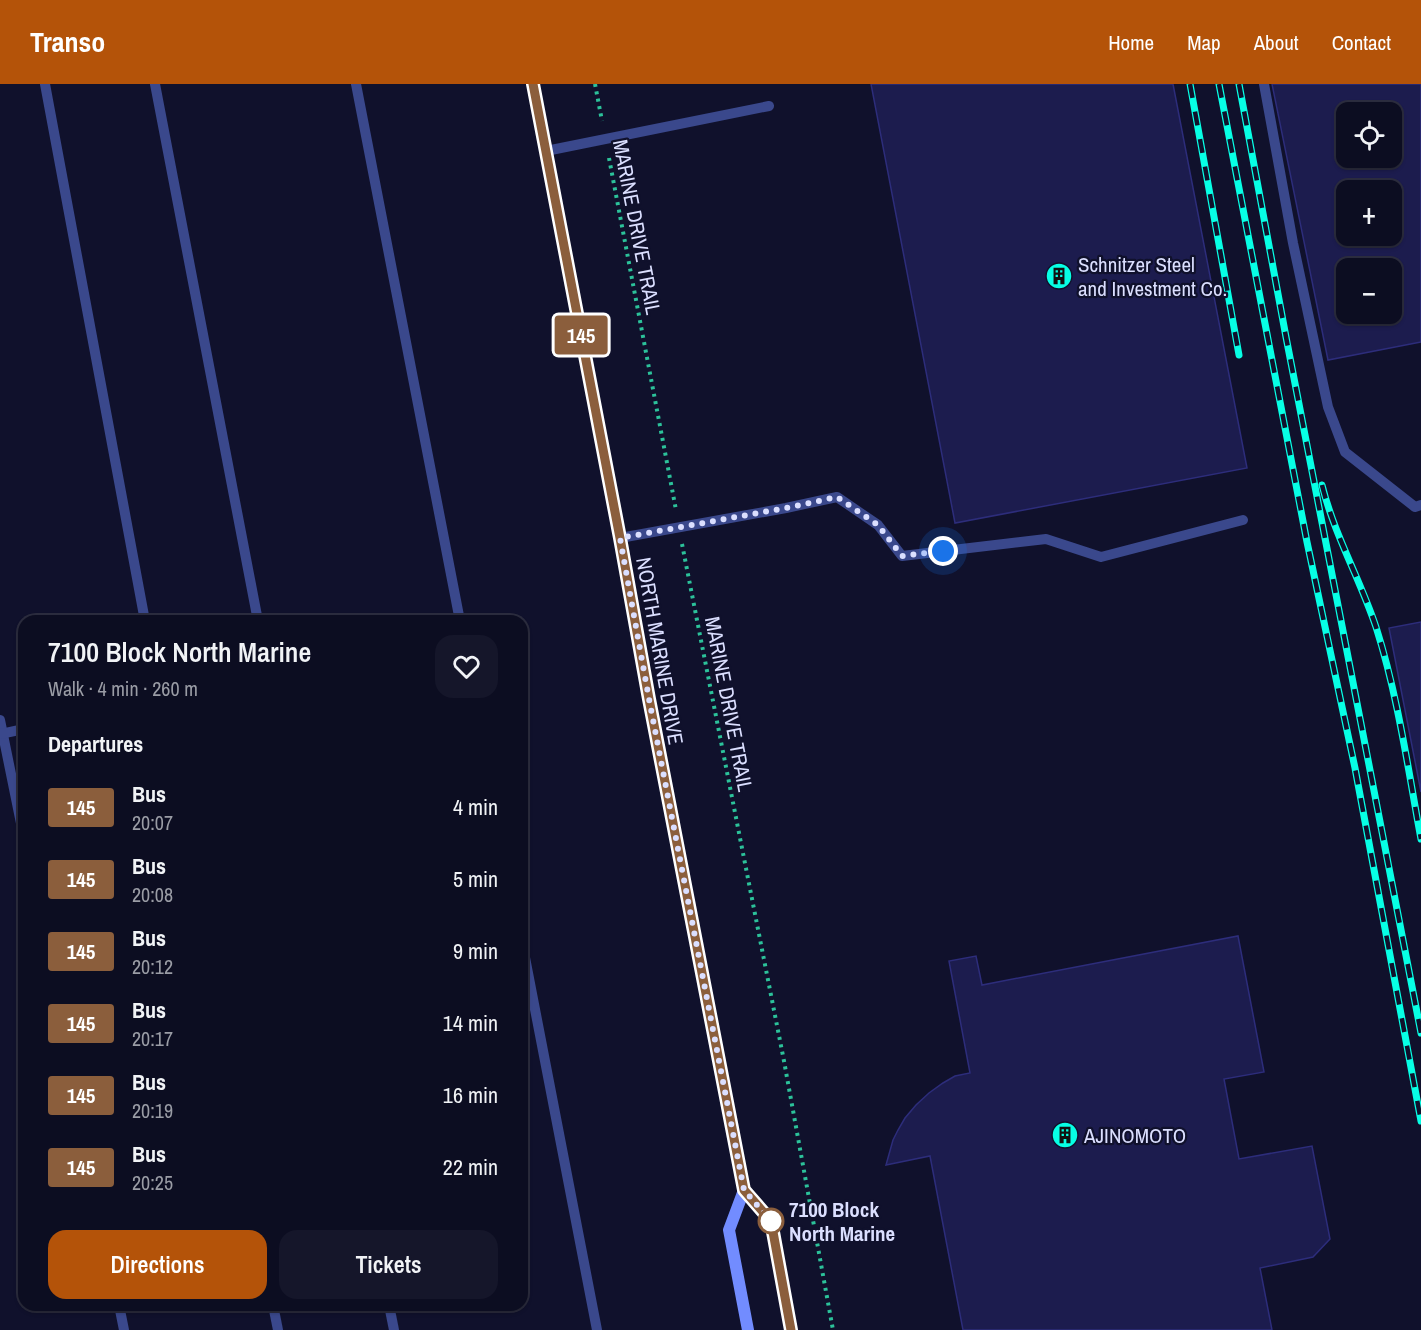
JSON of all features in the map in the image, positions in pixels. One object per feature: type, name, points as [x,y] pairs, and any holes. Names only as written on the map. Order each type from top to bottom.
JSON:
[{"type":"main road","name":"NORTH MARINE DRIVE","points":[[533,84],[744,1190]]},
{"type":"main road","points":[[748,1330],[729,1230],[744,1190],[771,1221],[791,1330]]},
{"type":"lane","points":[[45,84],[144,615]]},
{"type":"lane","points":[[155,84],[257,615]]},
{"type":"lane","points":[[356,84],[459,615]]},
{"type":"lane","points":[[1264,84],[1293,243],[1328,407],[1345,452],[1415,507],[1421,505]]},
{"type":"lane","points":[[546,152],[769,106]]},
{"type":"lane","points":[[620,538],[837,497],[878,525],[902,556],[1046,539],[1101,557],[1243,520]]},
{"type":"lane","points":[[0,720],[18,811]]},
{"type":"lane","points":[[1,734],[18,730]]},
{"type":"lane","points":[[528,973],[597,1330]]},
{"type":"lane","points":[[120,1311],[124,1330]]},
{"type":"lane","points":[[274,1311],[278,1330]]},
{"type":"lane","points":[[390,1311],[394,1330]]},
{"type":"path","name":"MARINE DRIVE TRAIL","points":[[595,84],[782,1050],[833,1330]]},
{"type":"building","name":"Schnitzer Steel and Investment Co.","points":[[871,84],[1173,84],[1247,468],[955,523]]},
{"type":"building","points":[[1272,84],[1421,84],[1421,342],[1328,360]]},
{"type":"building","points":[[1421,622],[1421,792],[1389,628]]},
{"type":"building","name":"AJINOMOTO","points":[[1238,936],[1264,1072],[1224,1079],[1239,1159],[1312,1146],[1330,1239],[1313,1257],[1260,1268],[1272,1330],[963,1330],[930,1156],[886,1165],[898,1130],[916,1105],[943,1083],[955,1076],[970,1073],[949,961],[976,956],[982,985]]},
{"type":"railway","points":[[1190,84],[1239,355]]},
{"type":"railway","points":[[1219,84],[1307,542],[1355,768],[1421,1121]]},
{"type":"railway","points":[[1239,84],[1421,1033]]},
{"type":"railway","points":[[1322,485],[1333,521],[1370,609],[1384,653],[1402,733],[1421,839]]},
{"type":"bus line","name":"145","points":[[533,84],[744,1190],[771,1221],[791,1330]]},
{"type":"place","name":"Schnitzer Steel and Investment Co.","points":[[1059,276]]},
{"type":"place","name":"AJINOMOTO","points":[[1065,1135]]},
{"type":"place","name":"7100 Block North Marine","points":[[771,1221]]},
{"type":"route","points":[[771,1221],[744,1190],[620,538],[837,497],[878,525],[902,556],[943,551]]}]
